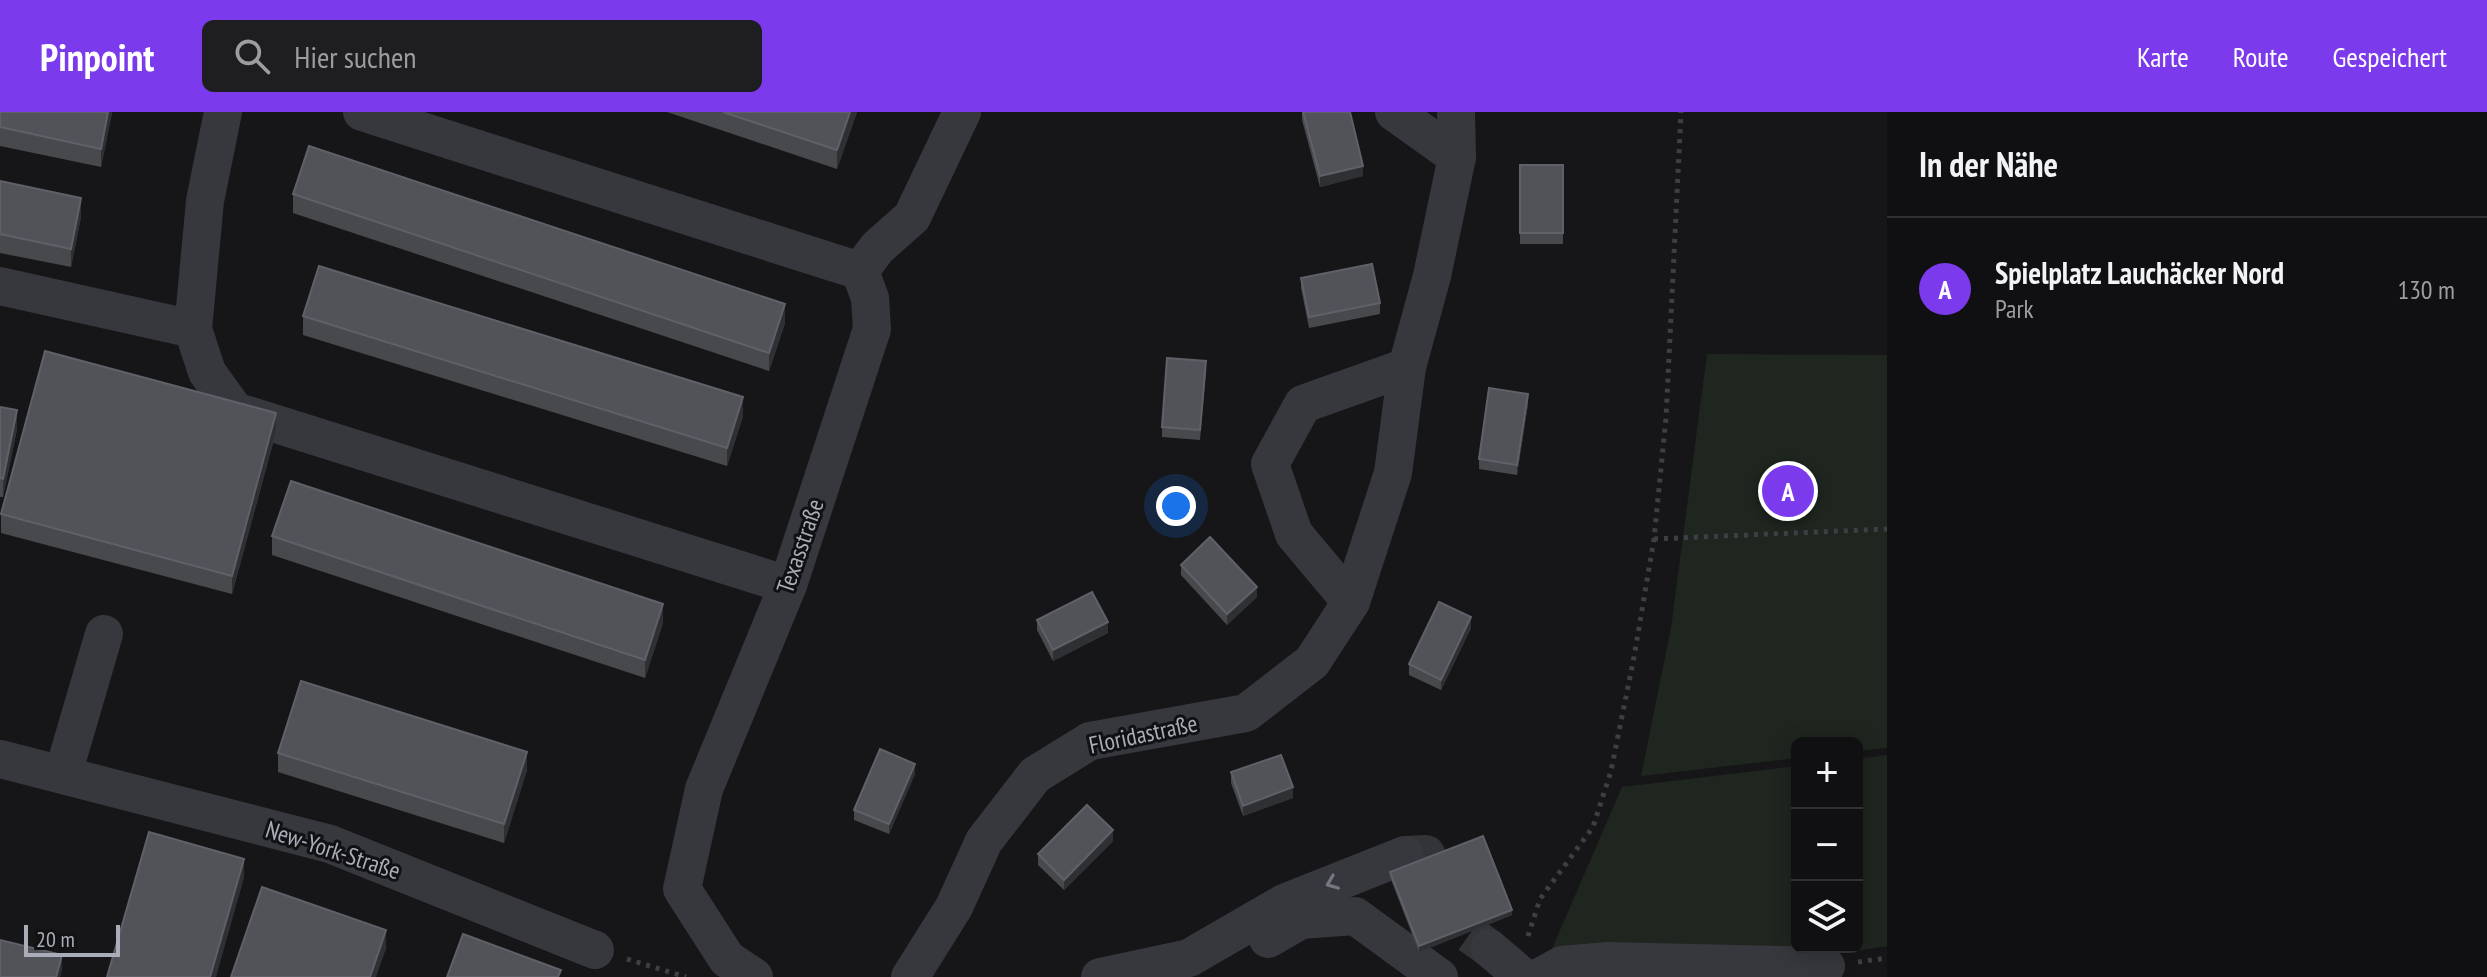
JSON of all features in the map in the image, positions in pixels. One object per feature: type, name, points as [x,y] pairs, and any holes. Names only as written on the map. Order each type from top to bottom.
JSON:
[{"type":"street","points":[[223,112],[205,201],[193,329],[207,372],[235,411],[788,585]]},
{"type":"street","points":[[362,112],[860,271],[877,248],[912,217],[962,112]]},
{"type":"street","points":[[1394,112],[1457,157]]},
{"type":"street","name":"Floridastraße","points":[[910,977],[954,907],[984,841],[1035,775],[1090,741],[1246,713],[1312,662],[1351,602],[1393,473],[1407,367],[1432,276],[1457,157],[1456,112]]},
{"type":"street","name":"Texasstraße","points":[[754,977],[727,959],[682,889],[704,789],[788,585],[872,329],[870,298],[860,271]]},
{"type":"street","points":[[0,286],[193,329]]},
{"type":"street","points":[[1351,602],[1294,534],[1270,464],[1303,404],[1407,367]]},
{"type":"street","points":[[63,774],[104,634]]},
{"type":"street","name":"New-York-Straße","points":[[0,759],[330,844],[595,950]]},
{"type":"street","points":[[1100,977],[1189,958],[1284,903],[1405,855]]},
{"type":"street","points":[[1199,977],[1301,920],[1355,916],[1439,977]]},
{"type":"street","points":[[1489,948],[1530,966],[1608,961],[1826,966]]},
{"type":"path","points":[[1530,966],[1540,899],[1593,827],[1611,771],[1654,539],[1666,418],[1681,112]]},
{"type":"path","points":[[1654,539],[1887,529]]},
{"type":"path","points":[[595,950],[686,977]]},
{"type":"shaded area","points":[[1707,354],[1887,355],[1887,748],[1863,750],[1863,737],[1791,737],[1791,759],[1641,776],[1671,628]]},
{"type":"shaded area","points":[[1887,755],[1887,946],[1863,950],[1863,809],[1863,758]]},
{"type":"shaded area","points":[[1791,767],[1791,953],[1551,951],[1622,787]]},
{"type":"building","points":[[0,112],[108,112],[101,149],[0,127]]},
{"type":"building","points":[[723,112],[850,112],[837,150]]},
{"type":"building","points":[[1303,112],[1350,112],[1363,166],[1320,176]]},
{"type":"building","points":[[309,146],[785,304],[769,353],[293,194]]},
{"type":"building","points":[[1520,165],[1563,165],[1563,233],[1520,233]]},
{"type":"building","points":[[0,181],[81,198],[71,249],[0,234]]},
{"type":"building","points":[[1372,264],[1380,303],[1309,317],[1301,278]]},
{"type":"building","points":[[319,266],[743,397],[727,448],[303,316]]},
{"type":"building","points":[[45,351],[276,413],[232,576],[1,514]]},
{"type":"building","points":[[1167,358],[1206,361],[1200,430],[1162,427]]},
{"type":"building","points":[[1489,388],[1528,394],[1517,465],[1479,459]]},
{"type":"building","points":[[0,407],[17,410],[3,479],[0,478]]},
{"type":"building","points":[[291,481],[663,604],[645,660],[272,536]]},
{"type":"building","points":[[1210,537],[1257,587],[1227,614],[1181,565]]},
{"type":"building","points":[[1092,592],[1108,622],[1053,650],[1037,620]]},
{"type":"building","points":[[1439,602],[1471,617],[1441,680],[1409,664]]},
{"type":"building","points":[[301,681],[527,752],[504,824],[278,753]]},
{"type":"building","points":[[880,749],[915,764],[889,824],[854,810]]},
{"type":"building","points":[[1281,755],[1293,787],[1243,806],[1231,772]]},
{"type":"building","points":[[1087,805],[1113,830],[1064,880],[1038,854]]},
{"type":"building","points":[[149,832],[244,859],[210,977],[107,977]]},
{"type":"building","points":[[1483,836],[1512,910],[1419,946],[1390,872]]},
{"type":"building","points":[[262,887],[386,930],[370,977],[231,977]]},
{"type":"building","points":[[463,934],[561,970],[558,977],[447,977]]},
{"type":"building","points":[[0,940],[62,955],[56,977],[0,977]]},
{"type":"tunnel","points":[[1405,855],[1426,854],[1458,926],[1489,948]]},
{"type":"place","name":"Spielplatz Lauchäcker Nord","points":[[1788,491]]}]
